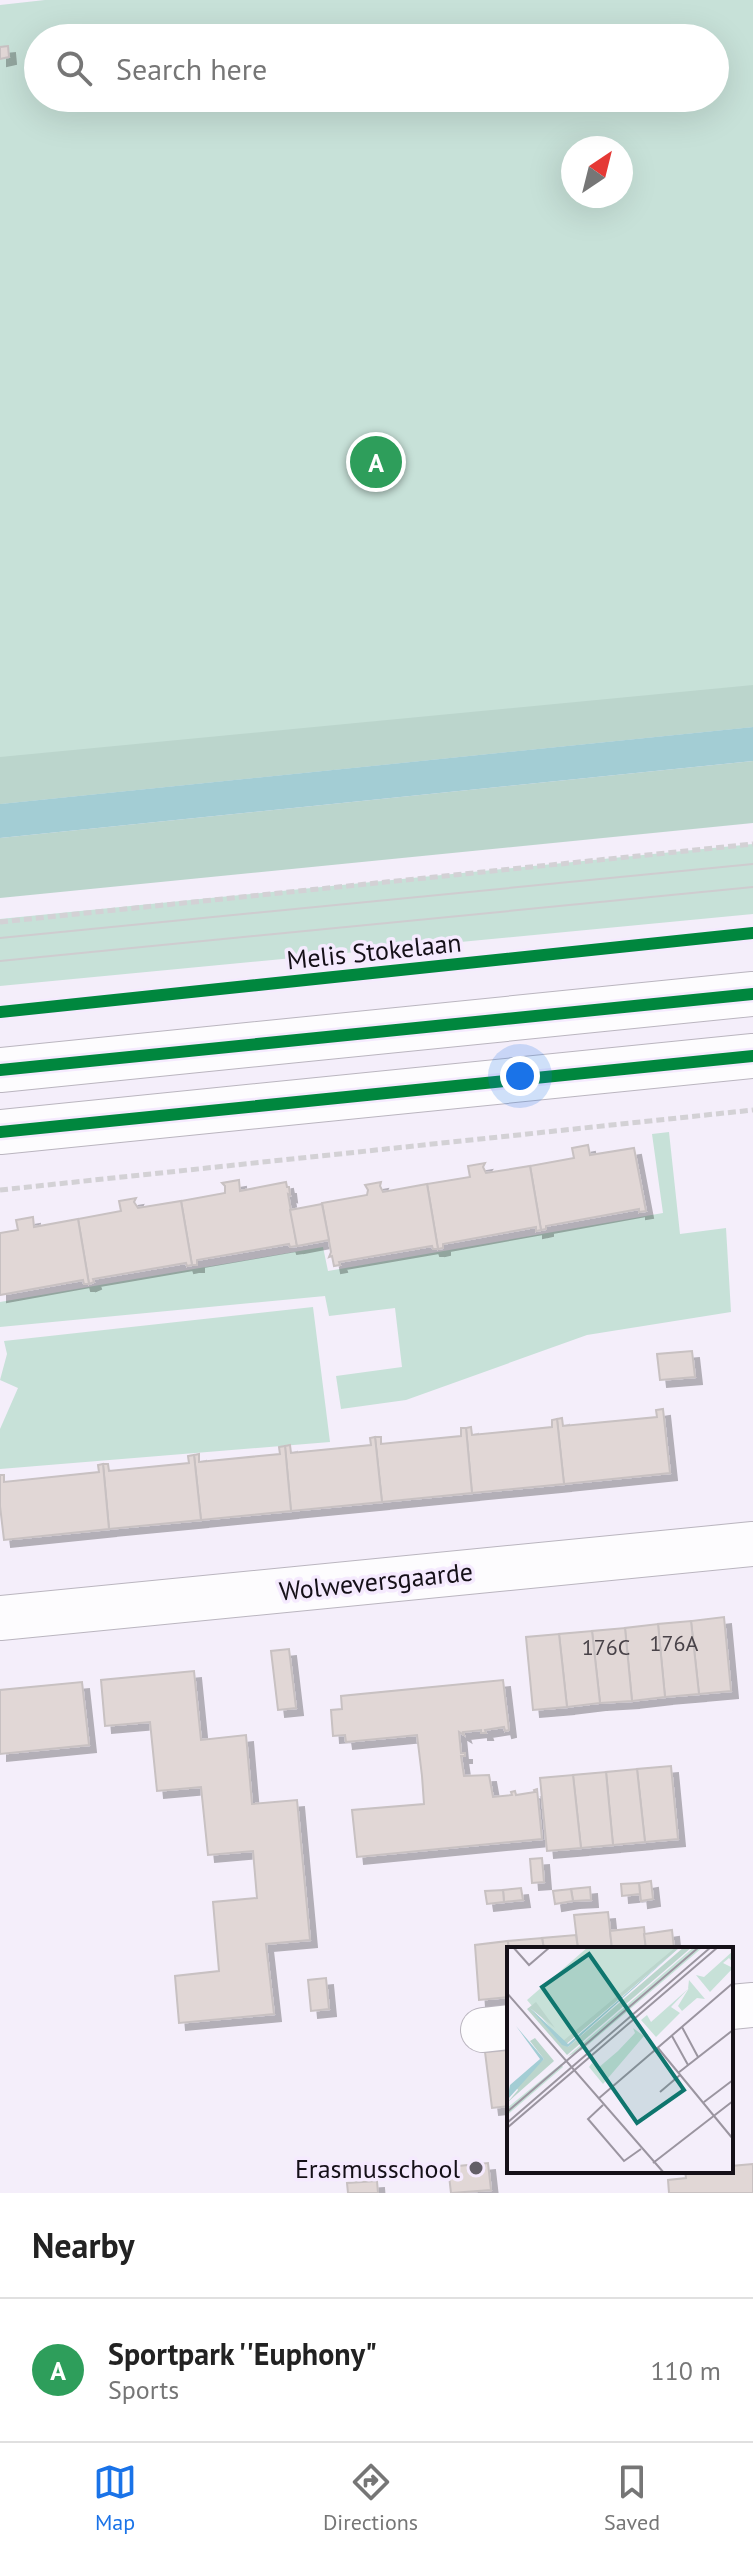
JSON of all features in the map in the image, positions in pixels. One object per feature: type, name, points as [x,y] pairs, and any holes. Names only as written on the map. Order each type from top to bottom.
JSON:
[{"type":"street","points":[[0,1070],[753,994]]},
{"type":"street","points":[[0,1132],[753,1056]]},
{"type":"street","name":"Wolweversgaarde","points":[[0,1618],[753,1544]]},
{"type":"street","points":[[733,2007],[753,2005]]},
{"type":"path","points":[[0,922],[753,844]]},
{"type":"path","points":[[0,1190],[753,1110]]},
{"type":"green space","points":[[45,0],[753,0],[753,727],[0,804],[0,5]]},
{"type":"green space","points":[[753,685],[753,727],[0,804],[0,757]]},
{"type":"green space","points":[[753,761],[753,823],[0,898],[0,838]]},
{"type":"green space","points":[[753,844],[753,914],[0,986],[0,919]]},
{"type":"green space","points":[[669,1132],[680,1234],[726,1228],[731,1312],[587,1335],[406,1400],[341,1409],[336,1376],[402,1367],[395,1308],[329,1316],[325,1296],[0,1327],[0,1302],[323,1247],[328,1271],[663,1213],[652,1134]]},
{"type":"green space","points":[[313,1307],[330,1442],[0,1469],[0,1429],[18,1388],[0,1380],[7,1354],[4,1341]]},
{"type":"water","points":[[753,727],[753,761],[0,838],[0,804]]},
{"type":"building","points":[[8,46],[9,57],[0,59],[0,47]]},
{"type":"building","points":[[588,1145],[590,1155],[634,1148],[646,1211],[639,1212],[639,1209],[546,1226],[541,1230],[530,1166],[574,1158],[572,1148]]},
{"type":"building","points":[[485,1163],[486,1173],[530,1166],[541,1230],[536,1231],[536,1227],[443,1244],[443,1248],[438,1249],[427,1184],[470,1177],[468,1166]]},
{"type":"building","points":[[239,1180],[240,1191],[286,1182],[297,1246],[290,1247],[289,1244],[197,1260],[197,1265],[192,1265],[181,1201],[225,1193],[222,1183]]},
{"type":"building","points":[[381,1182],[383,1192],[427,1184],[438,1249],[432,1246],[339,1262],[340,1265],[334,1266],[332,1256],[329,1257],[331,1252],[322,1203],[367,1195],[365,1185]]},
{"type":"building","points":[[136,1198],[134,1202],[138,1208],[181,1201],[192,1265],[187,1266],[186,1263],[93,1279],[94,1282],[89,1284],[78,1219],[121,1211],[119,1201]]},
{"type":"building","points":[[322,1204],[329,1240],[297,1246],[290,1210]]},
{"type":"building","points":[[33,1217],[34,1227],[78,1219],[89,1284],[84,1284],[83,1280],[0,1295],[0,1233],[18,1230],[16,1220]]},
{"type":"building","points":[[692,1351],[695,1377],[660,1380],[657,1354]]},
{"type":"building","points":[[663,1409],[670,1473],[564,1484],[557,1419],[562,1418],[563,1426],[657,1417],[656,1410]]},
{"type":"building","points":[[557,1419],[564,1484],[472,1493],[466,1428],[471,1427],[472,1435],[552,1427],[552,1420]]},
{"type":"building","points":[[461,1428],[466,1428],[472,1493],[382,1502],[375,1437],[381,1437],[381,1444],[461,1436]]},
{"type":"building","points":[[375,1437],[382,1502],[291,1511],[285,1446],[290,1445],[291,1453],[371,1445],[370,1438]]},
{"type":"building","points":[[285,1446],[291,1511],[201,1520],[194,1455],[199,1454],[199,1462],[280,1454],[279,1447]]},
{"type":"building","points":[[194,1455],[201,1520],[109,1529],[103,1464],[108,1464],[109,1471],[189,1463],[188,1456]]},
{"type":"building","points":[[103,1464],[109,1529],[4,1540],[0,1475],[4,1475],[4,1482],[99,1472],[98,1465]]},
{"type":"building","points":[[724,1617],[731,1691],[699,1694],[691,1621]]},
{"type":"building","points":[[691,1621],[699,1694],[665,1697],[658,1624]]},
{"type":"building","points":[[658,1624],[665,1697],[632,1701],[625,1628]]},
{"type":"building","points":[[625,1628],[632,1701],[600,1703],[592,1631]]},
{"type":"building","points":[[592,1631],[600,1703],[567,1707],[559,1634]]},
{"type":"building","points":[[559,1634],[567,1707],[533,1710],[526,1637]]},
{"type":"building","points":[[289,1649],[296,1708],[278,1710],[271,1651]]},
{"type":"building","points":[[194,1671],[201,1740],[246,1735],[252,1804],[297,1800],[310,1940],[266,1944],[274,2014],[179,2023],[175,1976],[219,1971],[213,1902],[257,1898],[253,1851],[208,1855],[201,1787],[157,1791],[150,1722],[105,1726],[101,1680]]},
{"type":"building","points":[[503,1680],[509,1730],[505,1731],[504,1727],[485,1730],[486,1733],[481,1733],[481,1730],[463,1732],[464,1735],[459,1732],[461,1753],[465,1753],[461,1756],[464,1776],[489,1775],[493,1797],[512,1795],[511,1792],[515,1791],[516,1795],[535,1792],[537,1789],[542,1839],[357,1857],[352,1810],[424,1804],[422,1776],[417,1735],[346,1742],[345,1735],[333,1736],[331,1710],[342,1709],[341,1696]]},
{"type":"building","points":[[82,1682],[89,1745],[0,1754],[0,1690]]},
{"type":"building","points":[[671,1766],[678,1839],[645,1842],[637,1769]]},
{"type":"building","points":[[637,1769],[645,1842],[613,1845],[606,1772]]},
{"type":"building","points":[[606,1772],[613,1845],[581,1848],[573,1775]]},
{"type":"building","points":[[573,1775],[581,1848],[547,1851],[540,1778]]},
{"type":"building","points":[[542,1858],[544,1882],[532,1883],[530,1859]]},
{"type":"building","points":[[651,1881],[653,1899],[641,1901],[639,1883]]},
{"type":"building","points":[[639,1883],[640,1894],[622,1896],[621,1884]]},
{"type":"building","points":[[590,1887],[591,1900],[573,1901],[571,1889]]},
{"type":"building","points":[[521,1888],[523,1900],[504,1902],[503,1890]]},
{"type":"building","points":[[571,1889],[573,1901],[555,1904],[553,1891]]},
{"type":"building","points":[[503,1890],[504,1902],[487,1904],[485,1891]]},
{"type":"building","points":[[608,1912],[612,1947],[578,1947],[574,1915]]},
{"type":"building","points":[[644,1927],[646,1947],[612,1947],[610,1931]]},
{"type":"building","points":[[672,1930],[674,1947],[646,1947],[644,1934]]},
{"type":"building","points":[[576,1935],[578,1947],[544,1947],[542,1938]]},
{"type":"building","points":[[542,1938],[544,1947],[509,1947],[508,1941]]},
{"type":"building","points":[[508,1941],[507,1997],[479,2000],[475,1945]]},
{"type":"building","points":[[326,1978],[329,2009],[311,2011],[308,1980]]},
{"type":"building","points":[[507,2050],[507,2106],[492,2108],[485,2052]]},
{"type":"building","points":[[488,2163],[491,2190],[451,2193],[448,2167]]},
{"type":"building","points":[[753,2164],[753,2193],[669,2193],[668,2180],[686,2178],[685,2173],[733,2173],[733,2166]]},
{"type":"building","points":[[377,2181],[378,2193],[348,2193],[347,2183]]},
{"type":"tram line","points":[[0,938],[753,864]]},
{"type":"tram line","points":[[0,961],[753,887]]},
{"type":"cycle path","name":"Melis Stokelaan","points":[[0,1012],[753,933]]},
{"type":"cycle path","points":[[0,1070],[753,994]]},
{"type":"cycle path","points":[[0,1132],[753,1056]]},
{"type":"place","name":"Sportpark ''Euphony\"","points":[[376,462]]},
{"type":"place","name":"Erasmusschool","points":[[476,2168]]}]
